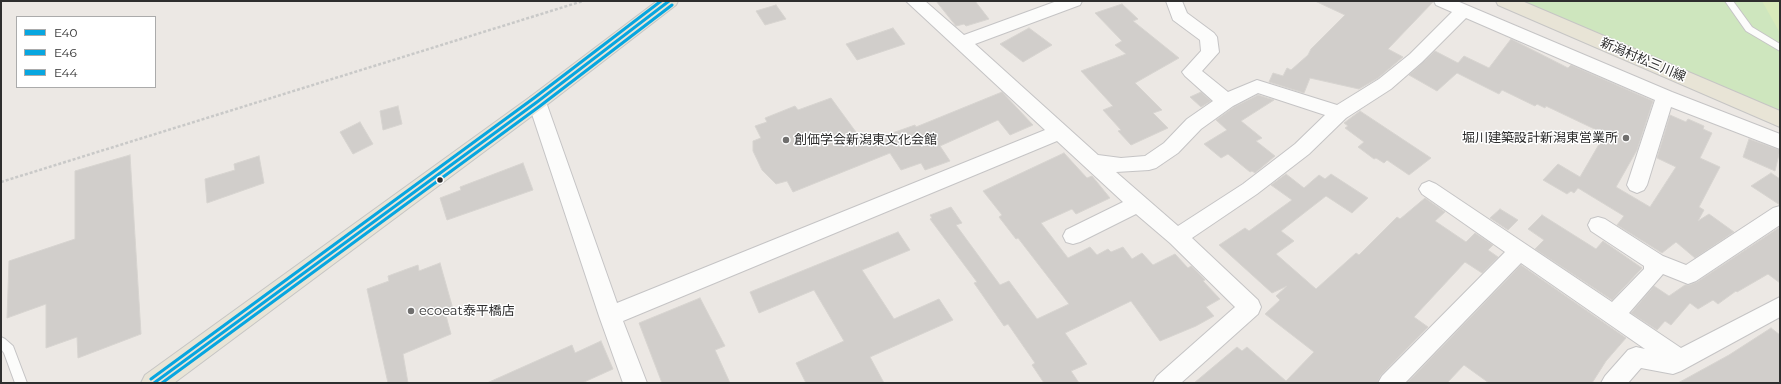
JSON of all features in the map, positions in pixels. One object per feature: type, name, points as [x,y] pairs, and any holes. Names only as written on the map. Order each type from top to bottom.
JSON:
[{"type":"main road","points":[[154,383],[536,102],[670,1]]},
{"type":"main road","name":"新潟村松三川線","points":[[1505,1],[1780,119]]},
{"type":"street","points":[[914,1],[962,42],[1138,204],[1177,237],[1250,306],[1165,383]]},
{"type":"street","points":[[962,42],[1074,1]]},
{"type":"street","points":[[1174,1],[1179,16],[1208,37],[1210,52],[1191,72],[1226,101]]},
{"type":"street","points":[[1442,1],[1665,96],[1780,142]]},
{"type":"street","points":[[1177,237],[1256,185],[1302,149],[1339,113],[1385,84],[1416,58],[1463,11]]},
{"type":"street","points":[[1092,162],[1121,165],[1149,163],[1171,148],[1194,124],[1226,101],[1257,86],[1339,113]]},
{"type":"street","points":[[1637,185],[1665,96]]},
{"type":"street","points":[[536,102],[610,316],[635,383]]},
{"type":"street","points":[[610,316],[1059,132]]},
{"type":"street","points":[[1429,189],[1680,360]]},
{"type":"street","points":[[1073,236],[1138,204]]},
{"type":"street","points":[[1598,225],[1656,262],[1688,275],[1780,214]]},
{"type":"street","points":[[1390,383],[1520,251]]},
{"type":"street","points":[[1614,315],[1653,273],[1656,262]]},
{"type":"street","points":[[1613,383],[1636,357],[1673,364],[1780,306]]},
{"type":"lane","points":[[1729,1],[1749,28],[1763,40],[1780,48]]},
{"type":"lane","points":[[1,342],[9,350],[21,383]]},
{"type":"path","points":[[1,182],[583,1]]},
{"type":"green space","points":[[1517,1],[1780,1],[1780,113]]},
{"type":"green space","points":[[1762,1],[1780,1],[1780,33]]},
{"type":"building","points":[[936,1],[975,1],[989,19],[966,26],[964,24],[956,26]]},
{"type":"building","points":[[1315,1],[1433,2],[1388,49],[1403,57],[1378,78],[1359,89],[1310,78],[1304,93],[1269,82],[1273,73],[1283,76],[1287,68],[1291,70],[1308,55],[1311,49],[1345,15]]},
{"type":"building","points":[[1122,4],[1138,19],[1133,21],[1179,58],[1135,83],[1162,110],[1153,113],[1168,128],[1131,145],[1118,131],[1121,130],[1103,110],[1113,106],[1081,71],[1126,54],[1115,45],[1122,41],[1095,13]]},
{"type":"building","points":[[776,5],[786,19],[765,25],[756,11]]},
{"type":"building","points":[[893,28],[905,44],[857,60],[846,44]]},
{"type":"building","points":[[1029,28],[1052,45],[1023,62],[1000,44]]},
{"type":"building","points":[[1511,39],[1568,68],[1571,65],[1653,101],[1637,150],[1616,187],[1650,207],[1676,167],[1657,158],[1670,115],[1686,122],[1688,119],[1704,126],[1703,129],[1712,133],[1700,158],[1720,167],[1699,207],[1704,210],[1698,221],[1709,214],[1734,232],[1695,258],[1676,242],[1662,253],[1617,225],[1624,216],[1578,188],[1574,193],[1571,191],[1567,194],[1543,180],[1558,164],[1580,177],[1605,134],[1546,106],[1545,108],[1537,104],[1535,106],[1502,90],[1499,94],[1457,73],[1437,91],[1409,75],[1435,51],[1458,63],[1464,56],[1489,68]]},
{"type":"building","points":[[1002,92],[1033,125],[1010,135],[998,120],[940,146],[950,161],[925,170],[921,163],[901,170],[890,153],[793,192],[787,181],[776,184],[762,170],[753,151],[753,141],[761,138],[755,126],[767,122],[765,118],[795,106],[798,110],[831,98],[864,143],[915,125],[916,127]]},
{"type":"building","points":[[1201,92],[1211,101],[1201,107],[1190,97]]},
{"type":"building","points":[[1258,95],[1274,100],[1241,121],[1262,138],[1256,141],[1275,156],[1255,173],[1252,171],[1250,172],[1228,154],[1221,158],[1204,144],[1227,130],[1216,120],[1234,107]]},
{"type":"building","points":[[398,106],[402,124],[383,130],[380,111]]},
{"type":"building","points":[[1360,111],[1431,158],[1409,175],[1387,160],[1384,163],[1376,158],[1374,159],[1358,147],[1364,142],[1345,128],[1348,126],[1344,123]]},
{"type":"building","points":[[360,122],[373,144],[353,154],[340,132]]},
{"type":"building","points":[[1749,139],[1780,150],[1775,171],[1743,157]]},
{"type":"building","points":[[1064,153],[1087,178],[1092,176],[1110,198],[1076,214],[1072,209],[1041,223],[1068,258],[1090,247],[1097,255],[1108,249],[1111,252],[1123,247],[1132,259],[1142,253],[1153,265],[1175,254],[1188,268],[1191,266],[1205,280],[1203,281],[1220,299],[1206,307],[1214,316],[1196,326],[1160,341],[1131,301],[1065,333],[1087,364],[1071,371],[1079,383],[1044,383],[1032,365],[1035,363],[1008,324],[1004,326],[974,283],[977,282],[930,219],[932,218],[930,215],[951,207],[962,223],[956,225],[1000,285],[1009,281],[1037,319],[1069,304],[1018,238],[1016,239],[999,217],[1002,215],[983,191]]},
{"type":"building","points":[[130,155],[141,334],[78,358],[77,337],[46,348],[46,304],[7,318],[9,261],[75,239],[75,171]]},
{"type":"building","points":[[259,156],[264,183],[207,203],[205,179],[235,170],[234,164]]},
{"type":"building","points":[[523,163],[533,190],[447,220],[440,198],[461,190],[460,187]]},
{"type":"building","points":[[1771,173],[1780,179],[1780,205],[1751,186]]},
{"type":"building","points":[[1286,174],[1304,188],[1319,175],[1325,179],[1331,174],[1368,198],[1352,213],[1326,196],[1281,231],[1294,241],[1276,254],[1316,289],[1356,253],[1359,255],[1397,217],[1400,219],[1425,198],[1445,212],[1435,221],[1466,242],[1475,233],[1493,245],[1488,250],[1498,257],[1482,273],[1465,262],[1414,317],[1428,327],[1381,375],[1377,383],[1194,383],[1237,347],[1242,351],[1247,347],[1286,381],[1314,352],[1265,314],[1280,300],[1276,296],[1287,286],[1272,293],[1219,245],[1245,228],[1249,231],[1292,200],[1271,185]]},
{"type":"building","points":[[1500,209],[1518,220],[1508,230],[1490,218]]},
{"type":"building","points":[[1542,215],[1596,249],[1603,241],[1642,268],[1612,300],[1535,249],[1544,240],[1528,229]]},
{"type":"building","points":[[1780,227],[1780,283],[1768,274],[1737,292],[1736,291],[1718,304],[1713,300],[1698,309],[1690,303],[1671,325],[1665,321],[1657,330],[1631,313],[1654,286],[1669,296],[1685,285],[1697,282]]},
{"type":"building","points":[[898,232],[910,250],[862,270],[894,319],[939,299],[953,320],[870,357],[884,383],[806,383],[796,363],[844,341],[814,290],[759,313],[750,292]]},
{"type":"building","name":"ecoeat泰平橋店","points":[[440,263],[453,309],[445,312],[451,334],[403,354],[408,383],[388,383],[367,289],[389,281],[388,276],[418,265],[419,271]]},
{"type":"building","points":[[1521,265],[1626,338],[1606,361],[1592,383],[1489,383],[1464,365],[1447,383],[1407,383]]},
{"type":"building","points":[[700,298],[725,346],[715,350],[730,383],[662,383],[639,323]]},
{"type":"building","points":[[1771,328],[1780,335],[1780,383],[1678,383],[1729,355]]},
{"type":"building","points":[[601,341],[613,369],[582,383],[487,383],[572,345],[575,353]]},
{"type":"transit line","name":"E44","points":[[151,379],[534,98],[661,1]]},
{"type":"transit line","name":"E40","points":[[154,383],[537,102],[669,1]]},
{"type":"transit line","name":"E46","points":[[162,383],[540,106],[672,5]]},
{"type":"place","name":"堀川建築設計新潟東営業所","points":[[1626,138]]},
{"type":"place","name":"創価学会新潟東文化会館","points":[[786,140]]},
{"type":"place","name":"ecoeat泰平橋店","points":[[411,311]]}]
